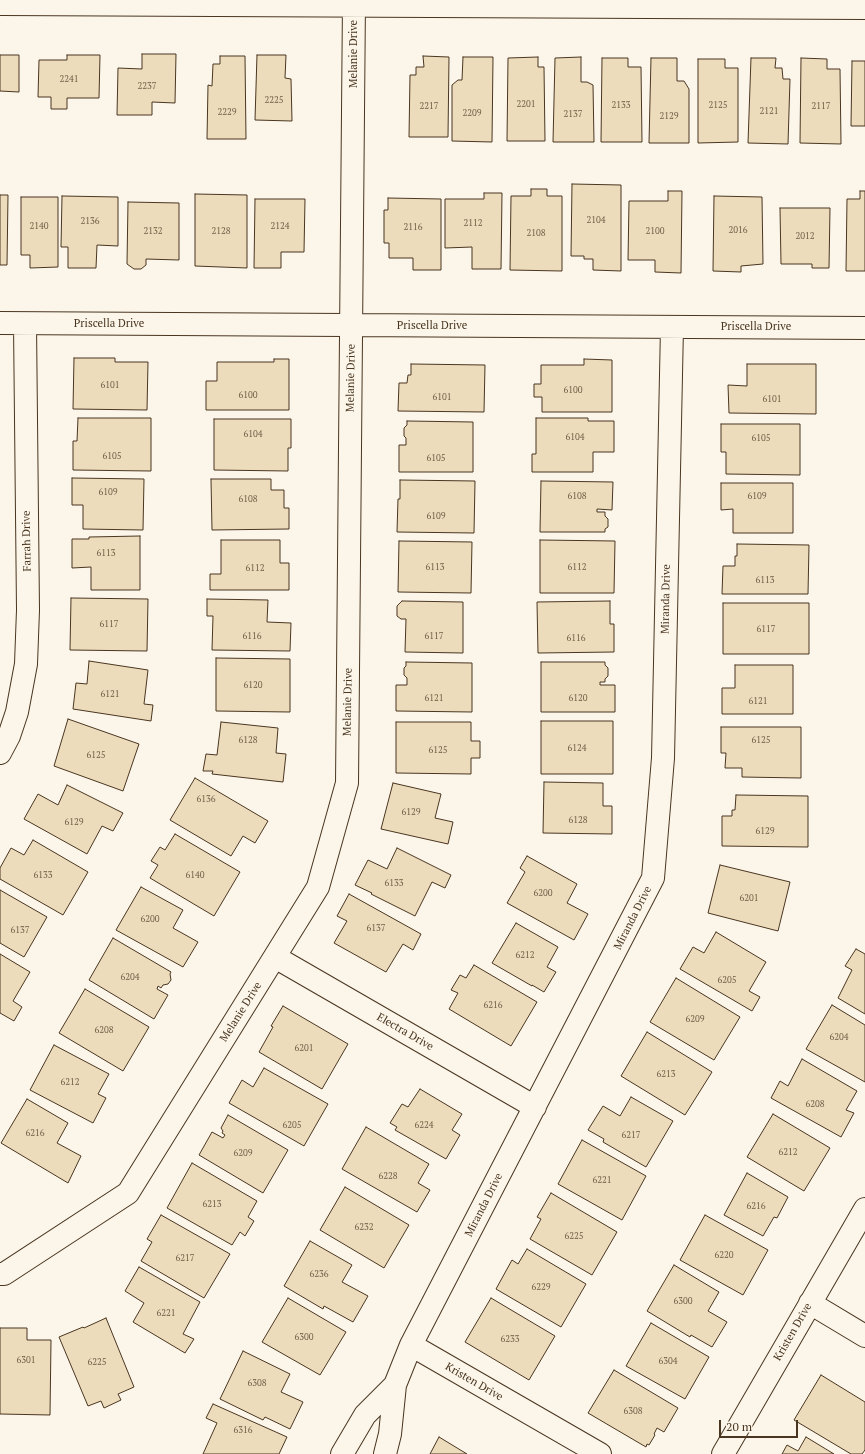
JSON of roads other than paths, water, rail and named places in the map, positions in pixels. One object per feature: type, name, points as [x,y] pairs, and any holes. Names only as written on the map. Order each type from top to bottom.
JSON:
[{"type":"street","points":[[13,3],[354,3],[865,8]]},
{"type":"street","name":"Melanie Drive","points":[[0,1274],[4,1274],[128,1193],[318,887],[347,783],[354,3]]},
{"type":"street","name":"Priscella Drive","points":[[0,323],[865,328]]},
{"type":"street","name":"Farrah Drive","points":[[0,753],[9,736],[17,712],[26,664],[28,610],[25,324]]},
{"type":"street","name":"Miranda Drive","points":[[385,1454],[390,1434],[395,1385],[412,1345],[653,878],[663,758],[672,327]]},
{"type":"street","name":"Electra Drive","points":[[275,957],[535,1107]]},
{"type":"street","name":"Kristen Drive","points":[[723,1454],[865,1209]]},
{"type":"street","points":[[810,1303],[865,1336]]},
{"type":"street","name":"Kristen Drive","points":[[412,1345],[600,1454]]},
{"type":"street","name":"Miranda Drive","points":[[342,1454],[365,1415],[395,1385]]}]
